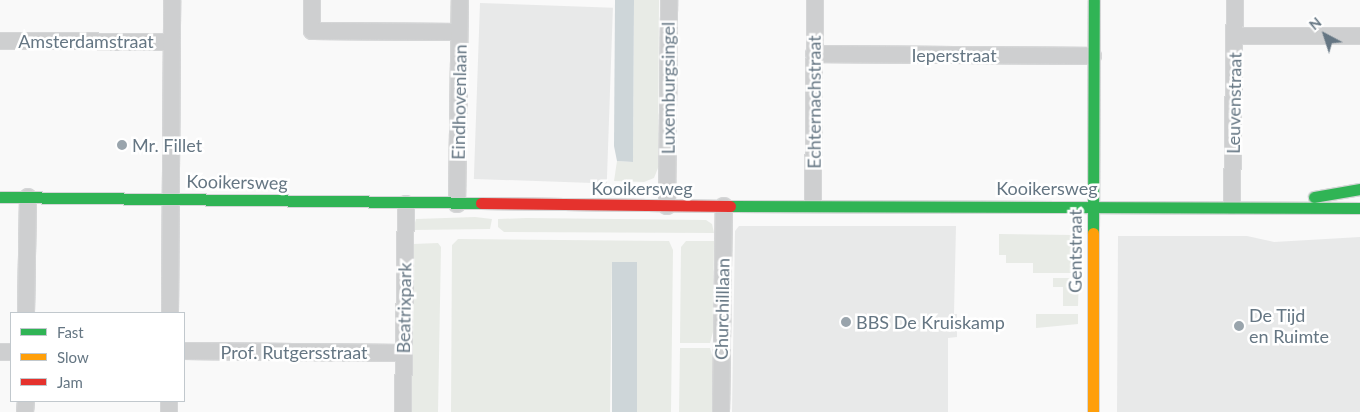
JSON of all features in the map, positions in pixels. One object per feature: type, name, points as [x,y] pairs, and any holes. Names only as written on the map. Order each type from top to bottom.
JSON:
[{"type":"street","points":[[170,312],[172,0]]},
{"type":"street","points":[[312,0],[312,31],[460,32]]},
{"type":"street","name":"Eindhovenlaan","points":[[458,204],[460,0]]},
{"type":"street","name":"Luxemburgsingel","points":[[667,206],[669,0]]},
{"type":"street","name":"Echternachstraat","points":[[813,204],[814,0]]},
{"type":"street","name":"Gentstraat","points":[[1092,412],[1094,0]]},
{"type":"street","name":"Leuvenstraat","points":[[1232,206],[1235,0]]},
{"type":"street","points":[[1234,36],[1360,36]]},
{"type":"street","name":"Amsterdamstraat","points":[[0,41],[171,42]]},
{"type":"street","name":"Ieperstraat","points":[[814,54],[1094,56]]},
{"type":"street","name":"Kooikersweg","points":[[1284,207],[1305,199],[1360,189]]},
{"type":"street","name":"Kooikersweg","points":[[0,197],[170,198],[406,204],[724,206],[813,204],[1360,208]]},
{"type":"street","points":[[26,312],[28,197]]},
{"type":"street","name":"Beatrixpark","points":[[403,412],[406,204]]},
{"type":"street","name":"Churchilllaan","points":[[721,412],[724,206]]},
{"type":"street","name":"Prof. Rutgersstraat","points":[[185,351],[404,352]]},
{"type":"shaded area","points":[[615,0],[634,0],[633,162],[617,161],[614,146]]},
{"type":"shaded area","points":[[634,0],[659,0],[658,168],[654,178],[644,182],[614,181],[617,161],[633,162]]},
{"type":"shaded area","points":[[480,3],[613,8],[607,184],[474,179]]},
{"type":"shaded area","points":[[475,217],[492,219],[490,229],[413,230],[416,219]]},
{"type":"shaded area","points":[[498,219],[706,220],[712,224],[714,233],[504,232],[498,227]]},
{"type":"shaded area","name":"BBS De Kruiskamp","points":[[739,226],[956,226],[954,314],[957,314],[957,337],[948,338],[948,412],[732,412],[735,231]]},
{"type":"shaded area","points":[[999,234],[1073,235],[1073,273],[1033,273],[1033,263],[1006,263],[1006,255],[999,255]]},
{"type":"shaded area","name":"De Tijd en Ruimte","points":[[1118,236],[1247,236],[1274,242],[1360,237],[1360,412],[1117,412]]},
{"type":"shaded area","points":[[458,239],[669,241],[673,250],[671,412],[635,412],[637,262],[612,262],[610,412],[451,412],[452,245]]},
{"type":"shaded area","points":[[686,241],[714,241],[713,332],[710,343],[680,343],[681,247]]},
{"type":"shaded area","points":[[438,243],[441,247],[438,412],[410,412],[413,244]]},
{"type":"shaded area","points":[[612,262],[637,262],[637,412],[612,412]]},
{"type":"shaded area","points":[[1053,278],[1079,278],[1078,306],[1063,306],[1063,287],[1053,287]]},
{"type":"shaded area","points":[[1036,314],[1078,314],[1078,324],[1036,328]]},
{"type":"shaded area","points":[[680,348],[710,348],[713,358],[713,412],[679,412]]},
{"type":"traffic: fast","points":[[1093,233],[1094,0]]},
{"type":"traffic: fast","points":[[1314,197],[1360,189]]},
{"type":"traffic: fast","points":[[0,197],[481,203]]},
{"type":"traffic: fast","points":[[730,206],[1360,208]]},
{"type":"traffic: slow","points":[[1093,233],[1093,412]]},
{"type":"traffic: jam","points":[[481,203],[730,206]]},
{"type":"place","name":"Mr. Fillet","points":[[122,145]]},
{"type":"place","name":"BBS De Kruiskamp","points":[[846,322]]},
{"type":"place","name":"De Tijd en Ruimte","points":[[1239,326]]}]
